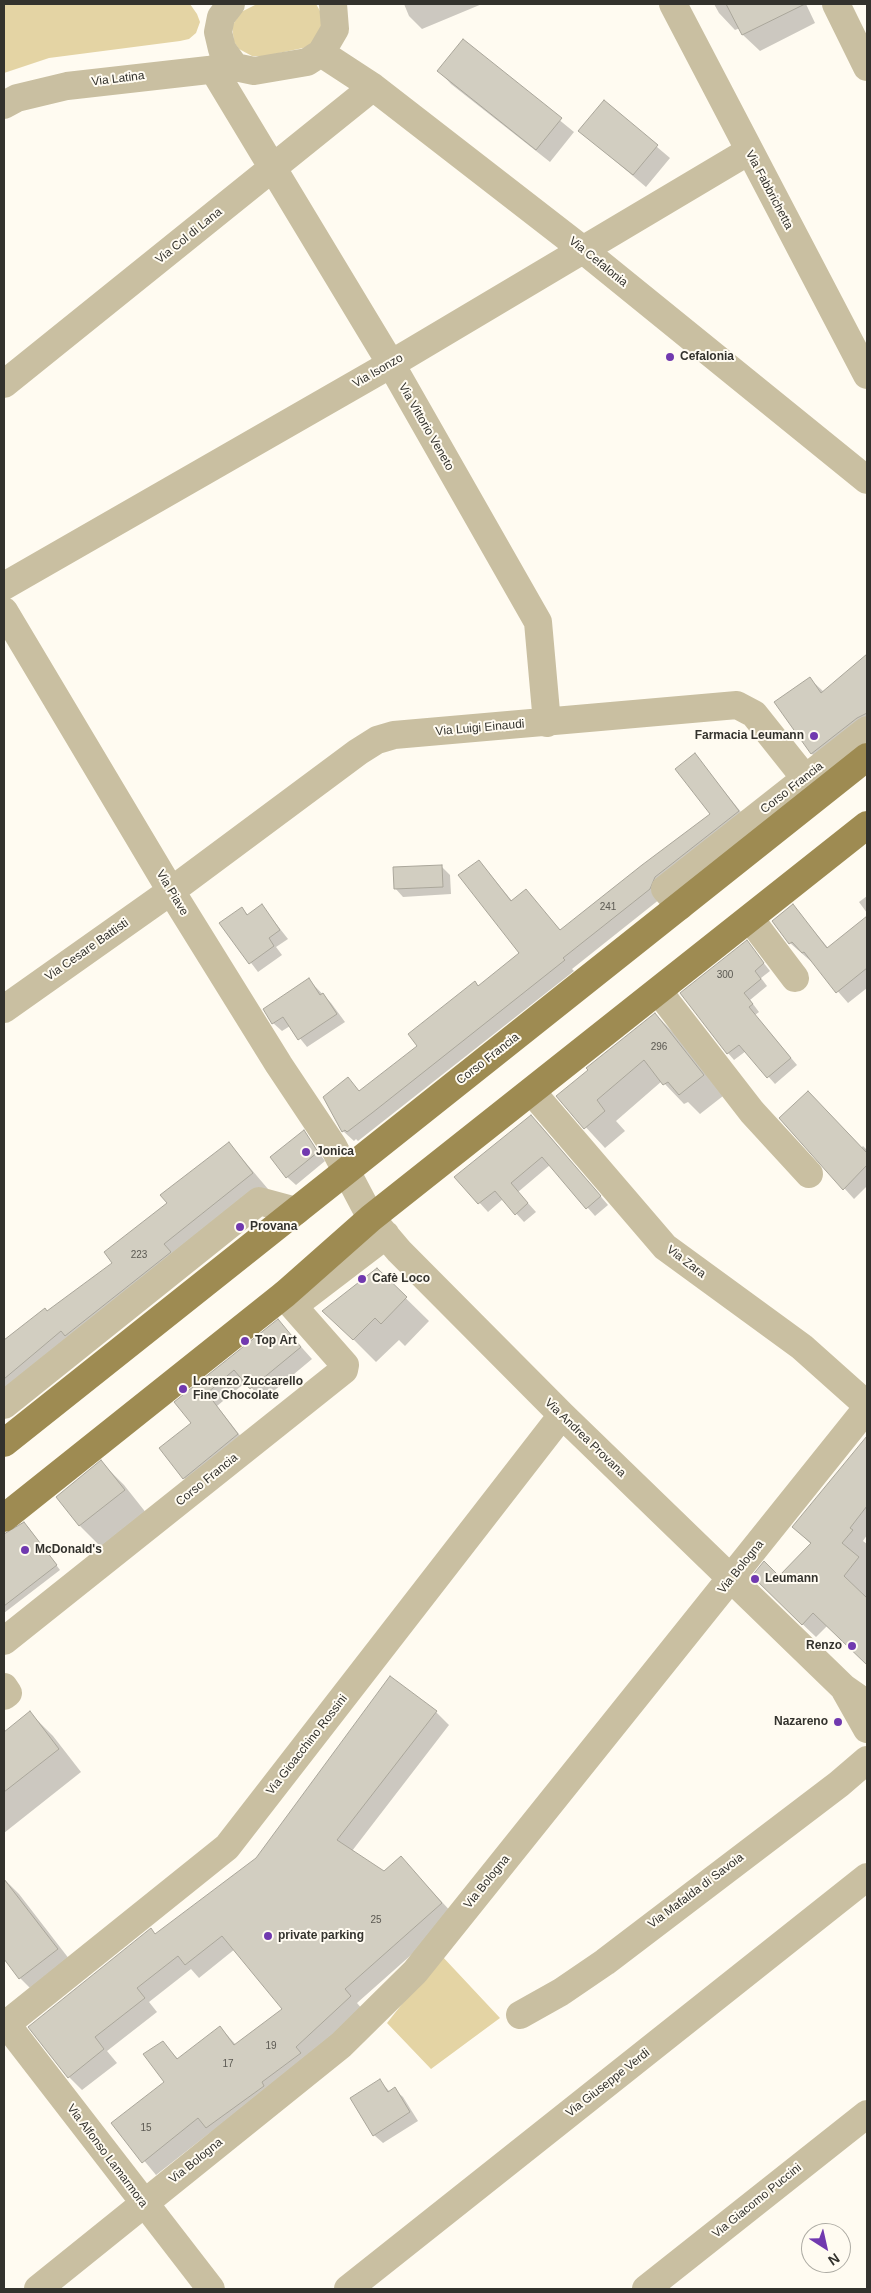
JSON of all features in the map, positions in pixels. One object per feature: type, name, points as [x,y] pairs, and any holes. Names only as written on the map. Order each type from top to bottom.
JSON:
[{"type":"main road","name":"Corso Francia","points":[[4,1444],[867,757]]},
{"type":"main road","points":[[4,1518],[289,1300],[379,1226],[532,1092],[751,920],[867,825]]},
{"type":"street","points":[[321,54],[335,29],[333,4]]},
{"type":"street","name":"Via Fabbrichetta","points":[[673,4],[867,375]]},
{"type":"street","points":[[836,4],[867,67]]},
{"type":"street","name":"Via Vittorio Veneto","points":[[220,8],[218,32],[224,68],[273,169],[391,364],[538,622],[547,723]]},
{"type":"street","name":"Via Latina","points":[[4,105],[17,98],[67,86],[224,68],[254,71],[307,62],[321,54]]},
{"type":"street","name":"Via Cefalonia","points":[[321,54],[373,87],[582,249],[867,480]]},
{"type":"street","name":"Via Col di Lana","points":[[4,384],[373,87]]},
{"type":"street","name":"Via Isonzo","points":[[4,586],[391,364],[749,151]]},
{"type":"street","name":"Via Piave","points":[[4,611],[171,891],[279,1065],[328,1138],[346,1171]]},
{"type":"street","name":"Via Luigi Einaudi","points":[[171,891],[358,752],[377,740],[394,735],[737,705],[754,714],[805,778]]},
{"type":"street","name":"Corso Francia","points":[[680,906],[665,889],[867,730]]},
{"type":"street","name":"Via Cesare Battisti","points":[[4,1009],[171,891]]},
{"type":"street","points":[[751,920],[795,978]]},
{"type":"street","points":[[659,992],[752,1112],[809,1174]]},
{"type":"street","name":"Via Zara","points":[[532,1092],[665,1247],[802,1347],[867,1407]]},
{"type":"street","name":"Via Andrea Provana","points":[[346,1171],[379,1226],[399,1252],[562,1416],[731,1580],[844,1688],[867,1704]]},
{"type":"street","points":[[4,1405],[259,1201],[296,1211]]},
{"type":"street","name":"Corso Francia","points":[[4,1641],[344,1370],[345,1365],[289,1300]]},
{"type":"street","name":"Via Bologna","points":[[38,2289],[341,2044],[415,1972],[731,1580],[867,1407]]},
{"type":"street","name":"Via Gioacchino Rossini","points":[[4,2024],[227,1847],[562,1416]]},
{"type":"street","points":[[4,1687],[8,1693],[4,1696]]},
{"type":"street","name":"Via Andrea Provana","points":[[844,1688],[867,1729]]},
{"type":"street","name":"Via Mafalda di Savoia","points":[[520,2015],[561,1992],[605,1962],[852,1774],[867,1760]]},
{"type":"street","name":"Via Giuseppe Verdi","points":[[348,2289],[867,1877]]},
{"type":"street","name":"Via Alfonso Lamarmora","points":[[4,2024],[211,2289]]},
{"type":"street","name":"Via Giacomo Puccini","points":[[646,2289],[867,2114]]},
{"type":"shaded area","points":[[4,4],[190,4],[200,22],[196,33],[189,39],[49,58],[4,73]]},
{"type":"shaded area","points":[[257,4],[316,4],[320,11],[322,30],[310,45],[303,48],[265,56],[252,56],[239,49],[234,42],[232,26],[241,12]]},
{"type":"shaded area","points":[[441,1955],[500,2018],[431,2069],[387,2023]]},
{"type":"building","points":[[726,4],[805,4],[742,35]]},
{"type":"building","points":[[463,39],[562,118],[536,150],[437,71]]},
{"type":"building","points":[[604,100],[658,145],[633,175],[578,131]]},
{"type":"building","points":[[867,654],[867,713],[857,718],[811,754],[774,702],[810,677],[821,693]]},
{"type":"building","points":[[695,753],[739,811],[655,877],[650,889],[563,958],[565,960],[372,1113],[347,1132],[345,1130],[342,1132],[323,1097],[348,1077],[359,1091],[417,1046],[408,1034],[475,981],[478,986],[519,953],[458,875],[479,860],[511,901],[526,889],[560,930],[710,814],[675,769]]},
{"type":"building","points":[[442,865],[443,887],[394,889],[393,867]]},
{"type":"building","points":[[262,904],[280,930],[269,938],[274,946],[249,964],[219,923],[242,907],[247,915]]},
{"type":"building","points":[[793,904],[827,948],[867,916],[867,968],[836,993],[804,952],[802,953],[792,942],[789,944],[772,921]]},
{"type":"building","points":[[747,940],[764,963],[755,971],[761,979],[744,993],[753,1004],[749,1007],[791,1058],[767,1078],[739,1045],[727,1054],[680,993]]},
{"type":"building","points":[[309,978],[320,995],[323,993],[337,1014],[298,1040],[283,1017],[272,1024],[263,1009]]},
{"type":"building","points":[[655,1013],[704,1075],[679,1095],[668,1082],[663,1085],[644,1060],[597,1100],[605,1111],[584,1129],[556,1096],[588,1070],[586,1068]]},
{"type":"building","points":[[808,1091],[867,1153],[867,1165],[843,1190],[779,1118]]},
{"type":"building","points":[[531,1115],[601,1196],[586,1209],[542,1157],[511,1183],[528,1203],[515,1215],[495,1191],[478,1204],[454,1177]]},
{"type":"building","points":[[304,1130],[318,1152],[286,1178],[270,1157]]},
{"type":"building","points":[[229,1142],[253,1173],[164,1244],[171,1252],[65,1336],[61,1331],[4,1379],[4,1340],[45,1308],[47,1311],[112,1263],[104,1252],[167,1203],[160,1195]]},
{"type":"building","points":[[377,1268],[407,1297],[381,1324],[375,1318],[353,1340],[322,1311]]},
{"type":"building","points":[[278,1319],[301,1347],[250,1389],[234,1370],[207,1393],[238,1434],[183,1479],[159,1448],[191,1423],[174,1402]]},
{"type":"building","points":[[867,1436],[867,1506],[850,1528],[853,1530],[842,1543],[859,1557],[844,1576],[867,1598],[867,1665],[813,1613],[802,1625],[752,1576],[764,1561],[779,1576],[811,1543],[792,1527]]},
{"type":"building","points":[[101,1460],[125,1490],[79,1526],[56,1497]]},
{"type":"building","name":"McDonald's","points":[[24,1522],[57,1565],[4,1606],[4,1534]]},
{"type":"building","points":[[390,1676],[437,1711],[337,1840],[384,1871],[401,1856],[442,1903],[345,1989],[351,1996],[296,2047],[301,2053],[262,2082],[264,2086],[206,2128],[198,2118],[142,2163],[111,2123],[164,2082],[143,2054],[163,2041],[177,2059],[220,2026],[234,2045],[282,2009],[222,1936],[185,1965],[178,1956],[137,1988],[145,1998],[95,2037],[104,2049],[68,2078],[28,2027],[151,1928],[155,1934],[256,1858]]},
{"type":"building","points":[[30,1711],[59,1749],[4,1792],[4,1732]]},
{"type":"building","points":[[4,1879],[58,1949],[19,1979],[4,1959]]},
{"type":"building","points":[[380,2079],[388,2092],[395,2087],[410,2112],[373,2136],[350,2098]]},
{"type":"place","name":"Cefalonia","points":[[670,357]]},
{"type":"place","name":"Farmacia Leumann","points":[[814,736]]},
{"type":"place","name":"Jonica","points":[[306,1152]]},
{"type":"place","name":"Provana","points":[[240,1227]]},
{"type":"place","name":"Cafè Loco","points":[[362,1279]]},
{"type":"place","name":"Top Art","points":[[245,1341]]},
{"type":"place","name":"Lorenzo Zuccarello Fine Chocolate","points":[[183,1389]]},
{"type":"place","name":"McDonald's","points":[[25,1550]]},
{"type":"place","name":"Leumann","points":[[755,1579]]},
{"type":"place","name":"Renzo","points":[[852,1646]]},
{"type":"place","name":"Nazareno","points":[[838,1722]]},
{"type":"place","name":"private parking","points":[[268,1936]]}]
